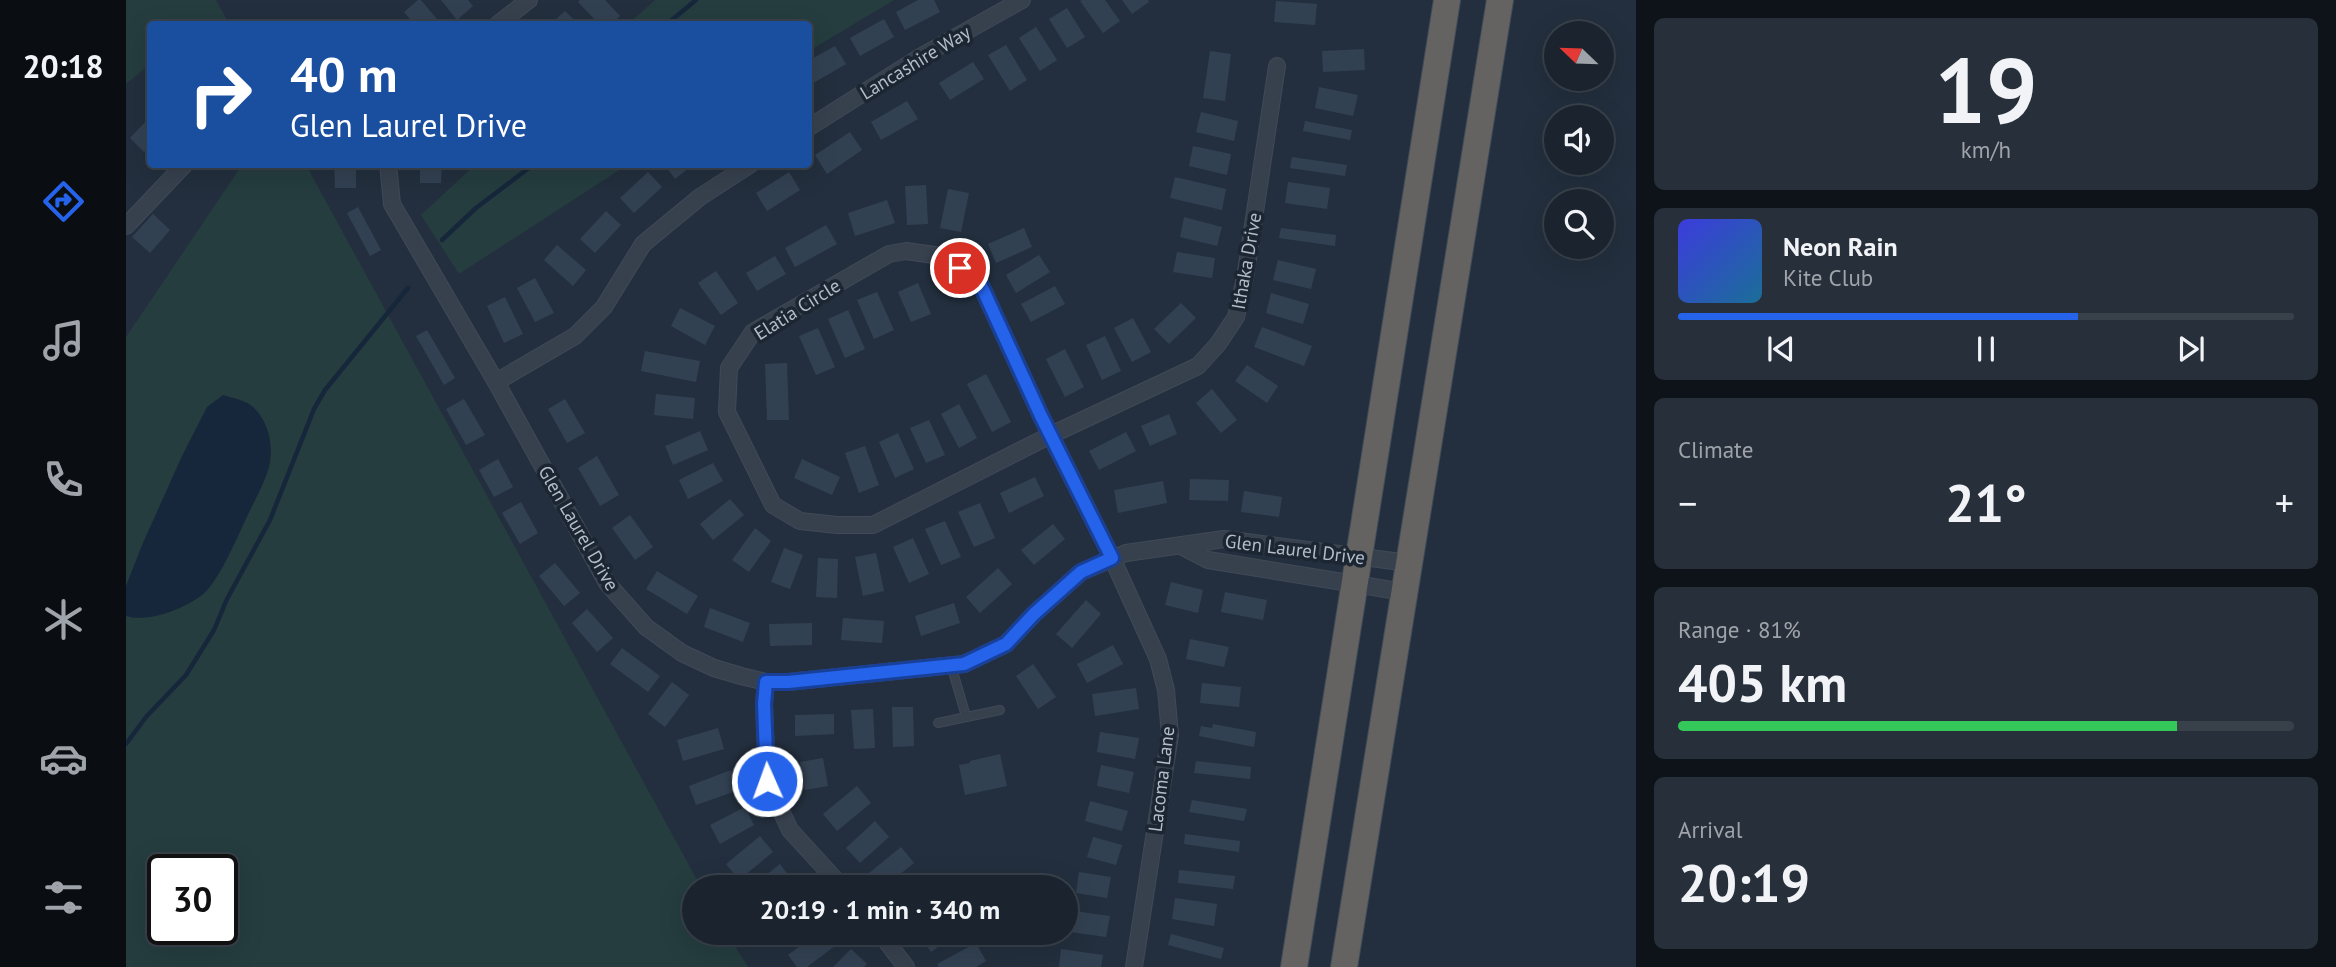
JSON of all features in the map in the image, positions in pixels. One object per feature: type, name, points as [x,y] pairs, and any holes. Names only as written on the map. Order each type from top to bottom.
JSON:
[{"type":"highway","points":[[1294,967],[1447,0]]},
{"type":"highway","points":[[1343,967],[1500,0]]},
{"type":"street","points":[[502,21],[529,0]]},
{"type":"street","name":"Lancashire Way","points":[[812,125],[920,57],[1022,0]]},
{"type":"street","name":"Ithaka Drive","points":[[1051,435],[1198,366],[1237,317],[1277,66]]},
{"type":"street","points":[[126,226],[181,168]]},
{"type":"street","name":"Glen Laurel Drive","points":[[388,168],[392,204],[496,382],[607,583],[646,627],[682,653],[714,668],[766,682],[788,682],[964,664],[1006,644],[1034,614],[1081,572],[1126,553],[1212,539],[1409,563]]},
{"type":"street","points":[[496,382],[575,336],[604,307],[643,244],[700,197],[745,168]]},
{"type":"street","name":"Elatia Circle","points":[[1051,435],[873,525],[800,521],[773,505],[727,412],[729,368],[753,332],[889,254],[906,251],[941,256],[979,281],[1112,558]]},
{"type":"street","name":"Glen Laurel Drive","points":[[1181,546],[1208,560],[1404,592]]},
{"type":"street","name":"Lacoma Lane","points":[[1112,558],[1158,659],[1166,690],[1170,735],[1134,967]]},
{"type":"street","points":[[766,682],[764,704],[767,781],[790,830],[831,875]]},
{"type":"street","points":[[889,945],[906,967]]},
{"type":"lane","points":[[951,665],[965,716]]},
{"type":"lane","points":[[938,723],[1000,710]]},
{"type":"green space","points":[[126,0],[216,0],[227,21],[147,21],[147,66],[126,84]]},
{"type":"green space","points":[[655,0],[894,0],[812,49],[812,21],[631,21]]},
{"type":"green space","points":[[240,168],[308,168],[694,875],[682,875],[682,945],[734,945],[748,967],[126,967],[126,337]]},
{"type":"green space","points":[[472,168],[622,168],[459,274],[421,215]]},
{"type":"water","points":[[223,395],[250,405],[263,419],[270,443],[267,474],[232,550],[208,589],[186,605],[166,613],[145,618],[126,616],[126,586],[142,545],[207,407]]},
{"type":"building","points":[[421,0],[438,21],[412,21],[404,12]]},
{"type":"building","points":[[441,0],[468,0],[473,6],[457,20]]},
{"type":"building","points":[[605,0],[620,16],[615,21],[596,21],[578,2]]},
{"type":"building","points":[[918,0],[934,0],[940,12],[905,30],[896,12]]},
{"type":"building","points":[[1105,0],[1120,21],[1103,33],[1080,1]]},
{"type":"building","points":[[1122,0],[1148,0],[1149,2],[1132,14]]},
{"type":"building","points":[[1276,1],[1317,4],[1315,25],[1274,22]]},
{"type":"building","points":[[1067,8],[1085,37],[1067,48],[1049,19]]},
{"type":"building","points":[[565,11],[575,21],[554,21]]},
{"type":"building","points":[[884,19],[894,37],[860,56],[850,38]]},
{"type":"building","points":[[1036,27],[1057,60],[1040,71],[1019,38]]},
{"type":"building","points":[[1006,45],[1027,80],[1010,91],[988,55]]},
{"type":"building","points":[[835,46],[846,64],[812,84],[812,59]]},
{"type":"building","points":[[1364,49],[1365,70],[1323,72],[1322,51]]},
{"type":"building","points":[[1210,51],[1231,54],[1225,101],[1203,98]]},
{"type":"building","points":[[973,62],[984,79],[950,100],[939,83]]},
{"type":"building","points":[[1319,87],[1358,95],[1353,116],[1315,108]]},
{"type":"building","points":[[907,101],[918,119],[881,140],[871,122]]},
{"type":"building","points":[[1201,112],[1238,121],[1234,141],[1196,132]]},
{"type":"building","points":[[147,120],[147,148],[144,152],[130,138]]},
{"type":"building","points":[[1305,121],[1352,130],[1350,140],[1303,131]]},
{"type":"building","points":[[850,132],[862,150],[827,174],[815,155]]},
{"type":"building","points":[[1193,146],[1231,154],[1227,175],[1189,166]]},
{"type":"building","points":[[1292,157],[1347,165],[1345,176],[1290,168]]},
{"type":"building","points":[[334,168],[356,168],[356,188],[335,188]]},
{"type":"building","points":[[420,168],[442,168],[441,183],[420,183]]},
{"type":"building","points":[[667,168],[689,168],[675,179]]},
{"type":"building","points":[[648,172],[662,187],[634,213],[620,198]]},
{"type":"building","points":[[789,172],[800,190],[767,211],[756,193]]},
{"type":"building","points":[[1175,177],[1226,189],[1222,210],[1170,198]]},
{"type":"building","points":[[1288,182],[1330,188],[1327,209],[1285,203]]},
{"type":"building","points":[[926,185],[928,224],[907,225],[905,186]]},
{"type":"building","points":[[948,189],[969,193],[961,232],[940,228]]},
{"type":"building","points":[[887,200],[895,223],[855,236],[848,213]]},
{"type":"building","points":[[358,207],[381,250],[370,256],[347,213]]},
{"type":"building","points":[[606,211],[621,225],[595,253],[580,239]]},
{"type":"building","points":[[153,214],[170,230],[150,253],[132,237]]},
{"type":"building","points":[[1184,217],[1222,227],[1217,246],[1180,237]]},
{"type":"building","points":[[826,225],[837,244],[795,267],[785,248]]},
{"type":"building","points":[[1024,228],[1032,247],[996,263],[988,244]]},
{"type":"building","points":[[1281,228],[1336,235],[1335,246],[1279,238]]},
{"type":"building","points":[[557,245],[586,270],[573,286],[544,260]]},
{"type":"building","points":[[1177,252],[1215,258],[1212,278],[1173,272]]},
{"type":"building","points":[[1039,255],[1050,272],[1016,293],[1006,275]]},
{"type":"building","points":[[775,256],[786,274],[757,291],[746,273]]},
{"type":"building","points":[[1278,260],[1316,269],[1311,289],[1273,280]]},
{"type":"building","points":[[716,271],[738,303],[721,315],[698,283]]},
{"type":"building","points":[[535,278],[554,313],[535,322],[517,288]]},
{"type":"building","points":[[918,283],[931,314],[911,322],[898,292]]},
{"type":"building","points":[[1055,286],[1065,304],[1031,322],[1021,304]]},
{"type":"building","points":[[877,292],[894,330],[874,339],[857,300]]},
{"type":"building","points":[[1271,293],[1309,304],[1303,324],[1266,313]]},
{"type":"building","points":[[505,297],[523,334],[504,343],[487,306]]},
{"type":"building","points":[[1181,303],[1196,318],[1169,344],[1154,329]]},
{"type":"building","points":[[680,308],[715,326],[705,345],[671,326]]},
{"type":"building","points":[[848,310],[865,349],[845,358],[828,319]]},
{"type":"building","points":[[1133,318],[1151,352],[1132,362],[1114,328]]},
{"type":"building","points":[[1262,327],[1312,346],[1304,366],[1254,347]]},
{"type":"building","points":[[818,328],[835,367],[816,375],[799,336]]},
{"type":"building","points":[[427,330],[455,378],[444,385],[416,336]]},
{"type":"building","points":[[1105,336],[1121,371],[1102,380],[1086,345]]},
{"type":"building","points":[[1065,349],[1084,387],[1065,397],[1046,359]]},
{"type":"building","points":[[645,351],[700,361],[696,382],[641,371]]},
{"type":"building","points":[[787,363],[789,420],[767,420],[765,364]]},
{"type":"building","points":[[1247,365],[1278,386],[1267,403],[1235,381]]},
{"type":"building","points":[[986,374],[1011,422],[992,432],[967,384]]},
{"type":"building","points":[[1212,389],[1237,420],[1221,433],[1196,403]]},
{"type":"building","points":[[656,394],[695,398],[693,419],[654,415]]},
{"type":"building","points":[[464,399],[485,435],[466,445],[446,409]]},
{"type":"building","points":[[565,399],[585,433],[567,443],[548,409]]},
{"type":"building","points":[[959,404],[977,438],[959,448],[941,414]]},
{"type":"building","points":[[1169,414],[1177,434],[1150,446],[1141,426]]},
{"type":"building","points":[[929,420],[945,455],[926,463],[910,428]]},
{"type":"building","points":[[700,431],[708,450],[673,465],[665,446]]},
{"type":"building","points":[[1126,432],[1136,451],[1099,470],[1089,451]]},
{"type":"building","points":[[898,433],[914,469],[895,478],[879,442]]},
{"type":"building","points":[[865,446],[879,485],[859,493],[845,453]]},
{"type":"building","points":[[597,456],[619,495],[600,506],[578,468]]},
{"type":"building","points":[[498,459],[513,487],[494,497],[479,470]]},
{"type":"building","points":[[802,459],[840,477],[832,495],[794,478]]},
{"type":"building","points":[[713,463],[723,481],[688,499],[679,480]]},
{"type":"building","points":[[1035,477],[1044,496],[1009,513],[1000,493]]},
{"type":"building","points":[[1190,479],[1229,480],[1228,501],[1189,500]]},
{"type":"building","points":[[1163,481],[1167,503],[1118,513],[1114,490]]},
{"type":"building","points":[[1244,491],[1282,497],[1279,517],[1241,512]]},
{"type":"building","points":[[730,499],[744,515],[713,540],[700,524]]},
{"type":"building","points":[[521,502],[538,533],[520,544],[502,513]]},
{"type":"building","points":[[980,503],[995,538],[974,547],[958,512]]},
{"type":"building","points":[[630,515],[653,547],[635,560],[612,528]]},
{"type":"building","points":[[945,521],[961,557],[941,565],[925,529]]},
{"type":"building","points":[[1053,524],[1065,539],[1034,565],[1021,550]]},
{"type":"building","points":[[755,528],[771,541],[749,572],[732,560]]},
{"type":"building","points":[[913,538],[929,574],[909,583],[893,547]]},
{"type":"building","points":[[784,548],[803,555],[790,589],[771,582]]},
{"type":"building","points":[[876,553],[884,591],[863,596],[855,557]]},
{"type":"building","points":[[818,558],[838,559],[837,598],[816,597]]},
{"type":"building","points":[[555,563],[580,593],[564,606],[539,576]]},
{"type":"building","points":[[998,568],[1012,584],[980,613],[966,597]]},
{"type":"building","points":[[657,571],[698,596],[687,614],[646,589]]},
{"type":"building","points":[[1171,582],[1203,590],[1198,613],[1165,605]]},
{"type":"building","points":[[1225,592],[1267,600],[1263,620],[1221,612]]},
{"type":"building","points":[[1086,600],[1101,614],[1072,648],[1056,634]]},
{"type":"building","points":[[954,603],[960,623],[921,636],[915,616]]},
{"type":"building","points":[[710,608],[750,623],[743,642],[704,627]]},
{"type":"building","points":[[587,609],[613,638],[597,652],[572,623]]},
{"type":"building","points":[[843,618],[884,621],[882,643],[841,640]]},
{"type":"building","points":[[812,623],[812,645],[770,646],[769,624]]},
{"type":"building","points":[[1190,639],[1229,647],[1224,667],[1186,659]]},
{"type":"building","points":[[1113,645],[1123,664],[1087,683],[1077,664]]},
{"type":"building","points":[[622,648],[660,676],[648,692],[610,664]]},
{"type":"building","points":[[1033,664],[1056,697],[1038,709],[1016,676]]},
{"type":"building","points":[[672,682],[689,695],[665,727],[648,714]]},
{"type":"building","points":[[1202,683],[1241,687],[1239,707],[1200,703]]},
{"type":"building","points":[[1136,688],[1139,709],[1095,716],[1092,694]]},
{"type":"building","points":[[892,707],[913,707],[914,746],[893,747]]},
{"type":"building","points":[[873,709],[875,748],[854,749],[851,710]]},
{"type":"building","points":[[834,714],[834,734],[795,736],[795,715]]},
{"type":"building","points":[[1213,724],[1256,732],[1254,747],[1199,736],[1201,726],[1212,728]]},
{"type":"building","points":[[718,728],[724,749],[683,761],[677,740]]},
{"type":"building","points":[[1100,732],[1139,738],[1135,759],[1097,752]]},
{"type":"building","points":[[1000,754],[1007,786],[965,795],[959,765]]},
{"type":"building","points":[[823,758],[828,786],[805,790],[800,762]]},
{"type":"building","points":[[1196,761],[1251,767],[1250,779],[1194,773]]},
{"type":"building","points":[[1101,765],[1134,772],[1129,793],[1097,786]]},
{"type":"building","points":[[731,770],[739,790],[696,805],[689,786]]},
{"type":"building","points":[[857,786],[871,803],[837,831],[823,814]]},
{"type":"building","points":[[1192,800],[1247,809],[1244,821],[1189,812]]},
{"type":"building","points":[[1090,801],[1128,811],[1122,831],[1085,821]]},
{"type":"building","points":[[745,807],[754,825],[720,844],[710,825]]},
{"type":"building","points":[[875,821],[889,837],[860,863],[846,848]]},
{"type":"building","points":[[1185,834],[1240,841],[1239,852],[1184,844]]},
{"type":"building","points":[[760,836],[773,852],[745,875],[735,875],[726,864]]},
{"type":"building","points":[[1093,837],[1122,845],[1116,865],[1087,857]]},
{"type":"building","points":[[901,847],[914,863],[899,875],[869,873]]},
{"type":"building","points":[[780,864],[788,875],[766,875]]},
{"type":"building","points":[[1179,870],[1235,876],[1233,889],[1178,883]]},
{"type":"building","points":[[1079,872],[1111,877],[1107,898],[1078,893]]},
{"type":"building","points":[[1175,898],[1217,904],[1214,926],[1172,919]]},
{"type":"building","points":[[1078,912],[1110,916],[1106,937],[1078,933]]},
{"type":"building","points":[[1171,934],[1224,948],[1221,959],[1168,945]]},
{"type":"building","points":[[801,945],[836,945],[807,967],[797,967],[788,955]]},
{"type":"building","points":[[926,945],[941,945],[931,952]]},
{"type":"building","points":[[972,945],[977,945],[986,961],[976,967],[939,967],[937,964]]},
{"type":"building","points":[[851,949],[867,964],[864,967],[833,967]]},
{"type":"building","points":[[1061,949],[1103,955],[1101,967],[1059,967]]},
{"type":"waterway","points":[[671,21],[696,0]]},
{"type":"waterway","points":[[442,240],[476,208],[529,168]]},
{"type":"waterway","points":[[126,744],[146,717],[186,675],[214,630],[227,599],[270,520],[314,409],[325,390],[408,288]]},
{"type":"route","points":[[767,781],[764,704],[766,682],[964,664],[1006,644],[1034,614],[1081,572],[1112,558],[1041,416],[979,281],[960,268]]}]
